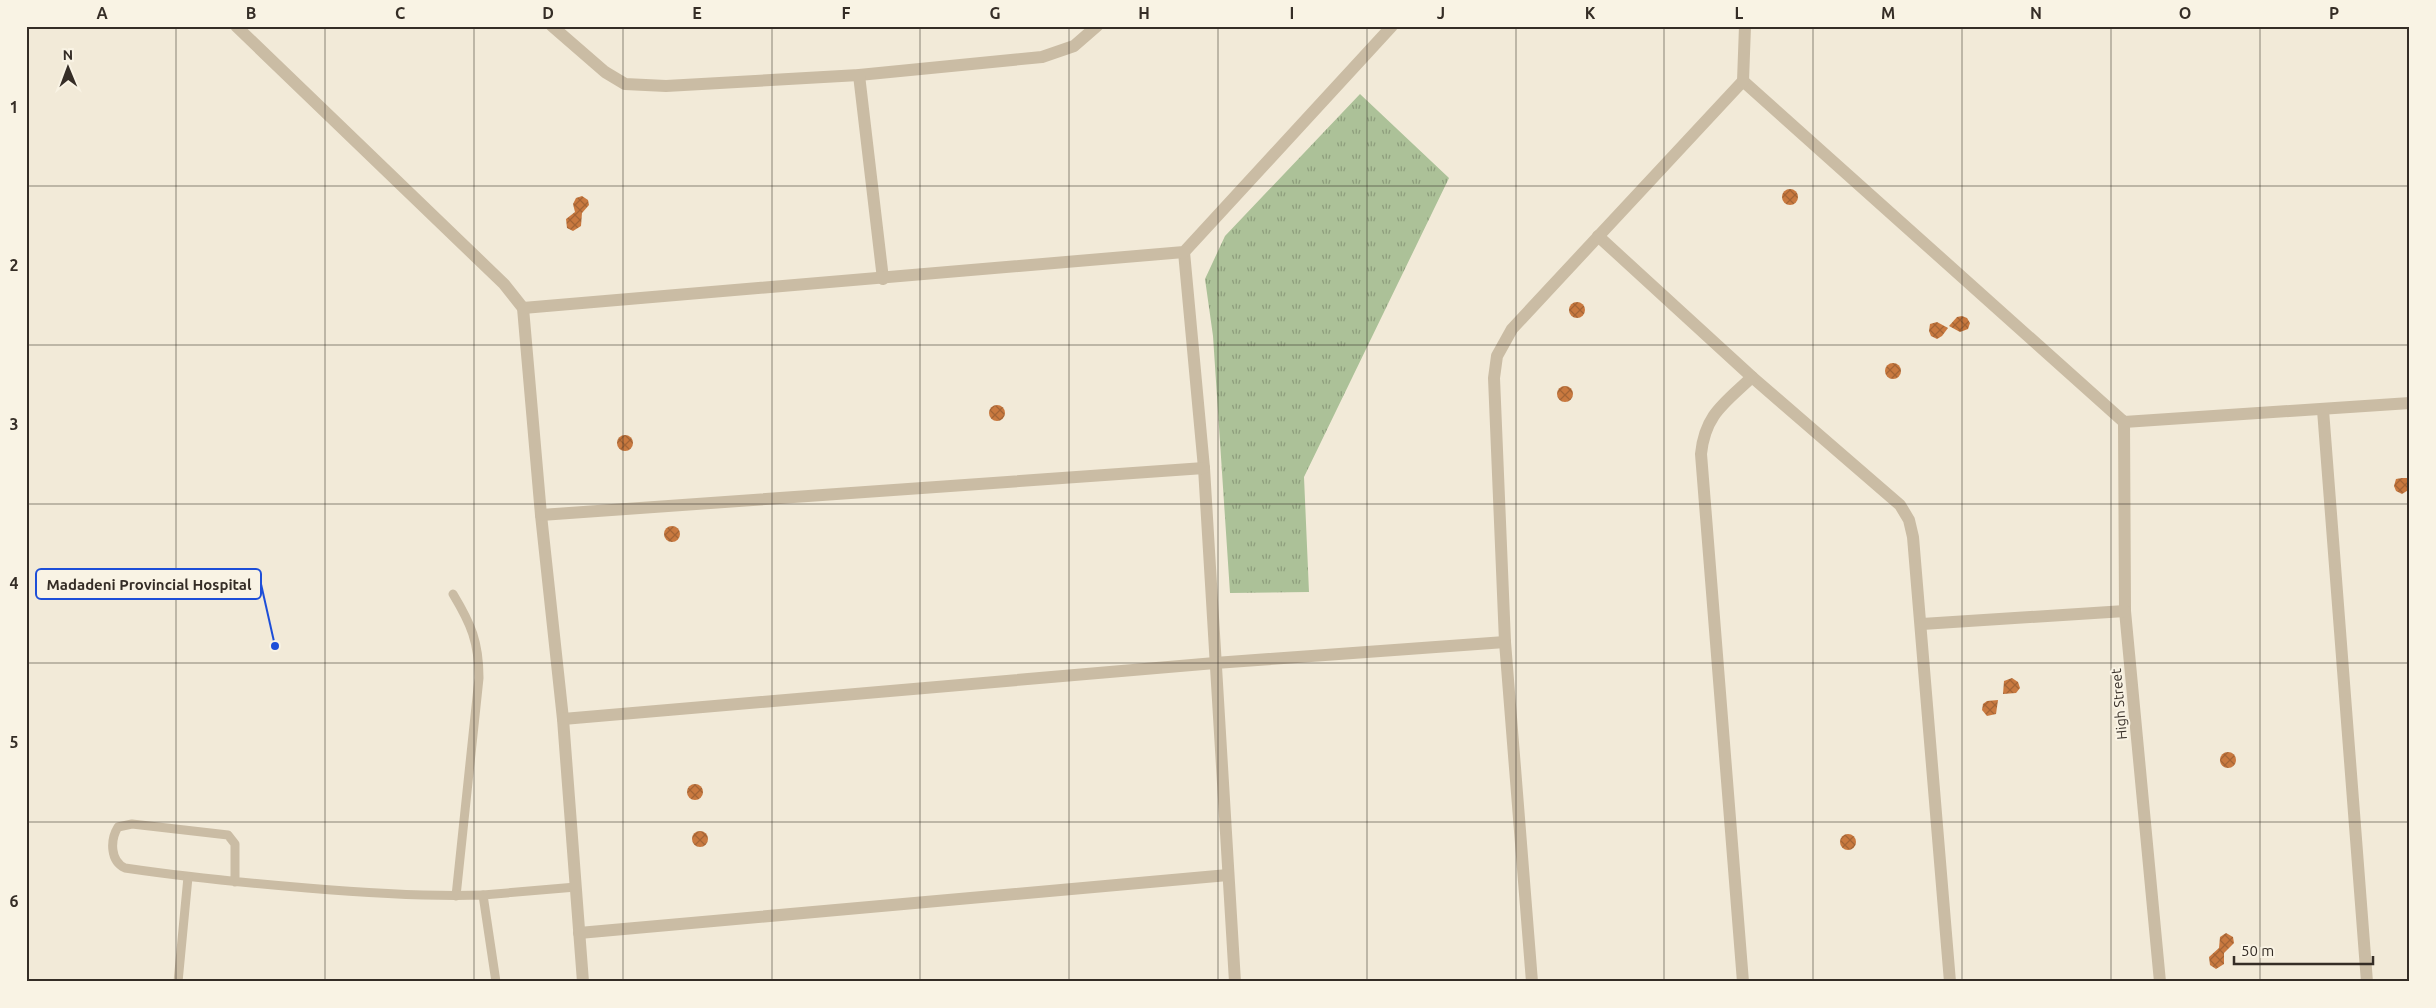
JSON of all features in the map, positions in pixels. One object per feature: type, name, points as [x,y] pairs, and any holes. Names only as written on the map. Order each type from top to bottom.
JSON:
[{"type":"street","points":[[236,26],[504,284],[524,308],[541,515],[563,719],[583,982]]},
{"type":"street","points":[[552,26],[605,72],[625,84],[666,86],[860,76],[1042,57],[1074,46],[1096,26]]},
{"type":"street","points":[[524,308],[1184,252],[1392,26]]},
{"type":"street","points":[[1532,982],[1505,642],[1494,378],[1497,356],[1512,329],[1743,81],[1745,26]]},
{"type":"street","points":[[860,76],[883,279]]},
{"type":"street","points":[[1743,81],[2124,422],[2410,403]]},
{"type":"street","points":[[1598,236],[1752,376],[1900,505],[1909,520],[1913,537],[1922,624],[1950,982]]},
{"type":"street","points":[[1184,252],[1204,468],[1235,982]]},
{"type":"street","points":[[1743,982],[1701,454],[1703,436],[1712,416],[1752,376]]},
{"type":"street","points":[[2323,410],[2367,982]]},
{"type":"street","name":"High Street","points":[[2124,422],[2125,611],[2160,982]]},
{"type":"street","points":[[541,515],[1204,468]]},
{"type":"street","points":[[1922,624],[2125,611]]},
{"type":"street","points":[[563,719],[1215,663],[1505,642]]},
{"type":"street","points":[[579,933],[1228,875]]},
{"type":"lane","points":[[453,594],[476,637],[479,655],[479,678],[456,896]]},
{"type":"lane","points":[[234,882],[236,844],[228,835],[132,824],[118,826],[115,832],[114,855],[119,865],[188,877],[234,882],[405,896],[483,895],[576,887]]},
{"type":"lane","points":[[178,982],[188,877]]},
{"type":"lane","points":[[483,895],[496,982]]},
{"type":"green space","points":[[1360,94],[1449,178],[1304,477],[1309,592],[1230,593],[1213,336],[1205,279],[1225,236]]},
{"type":"building","points":[[1790,189],[1796,191],[1798,197],[1796,203],[1790,205],[1784,203],[1782,197],[1784,191]]},
{"type":"building","points":[[582,196],[588,200],[589,205],[582,213],[581,226],[573,231],[567,228],[566,219],[575,212],[573,204],[576,198]]},
{"type":"building","points":[[1577,302],[1583,304],[1585,310],[1583,316],[1577,318],[1571,316],[1569,310],[1571,304]]},
{"type":"building","points":[[1957,317],[1967,318],[1970,323],[1968,329],[1960,332],[1949,326]]},
{"type":"building","points":[[1937,322],[1948,328],[1937,339],[1931,336],[1929,331],[1930,324]]},
{"type":"building","points":[[1893,363],[1899,365],[1901,371],[1899,377],[1893,379],[1887,377],[1885,371],[1887,365]]},
{"type":"building","points":[[1565,386],[1571,388],[1573,394],[1571,400],[1565,402],[1559,400],[1557,394],[1559,388]]},
{"type":"building","points":[[997,405],[1003,407],[1005,413],[1003,419],[997,421],[991,419],[989,413],[991,407]]},
{"type":"building","points":[[625,435],[631,437],[633,443],[631,449],[625,451],[619,449],[617,443],[619,437]]},
{"type":"building","points":[[2410,478],[2410,489],[2402,494],[2396,491],[2394,486],[2396,479]]},
{"type":"building","points":[[672,526],[678,528],[680,534],[678,540],[672,542],[666,540],[664,534],[666,528]]},
{"type":"building","points":[[2012,678],[2018,682],[2020,688],[2016,693],[2003,694],[2004,681]]},
{"type":"building","points":[[1998,700],[1996,714],[1987,716],[1982,710],[1983,704],[1987,701]]},
{"type":"building","points":[[2228,752],[2234,754],[2236,760],[2234,766],[2228,768],[2222,766],[2220,760],[2222,754]]},
{"type":"building","points":[[695,784],[701,786],[703,792],[701,798],[695,800],[689,798],[687,792],[689,786]]},
{"type":"building","points":[[700,831],[706,833],[708,839],[706,845],[700,847],[694,845],[692,839],[694,833]]},
{"type":"building","points":[[1848,834],[1854,836],[1856,842],[1854,848],[1848,850],[1842,848],[1840,842],[1842,836]]},
{"type":"building","points":[[2226,933],[2233,937],[2234,943],[2224,953],[2224,964],[2216,969],[2210,965],[2209,957],[2219,948],[2220,937]]},
{"type":"place","name":"Madadeni Provincial Hospital","points":[[275,646]]}]
